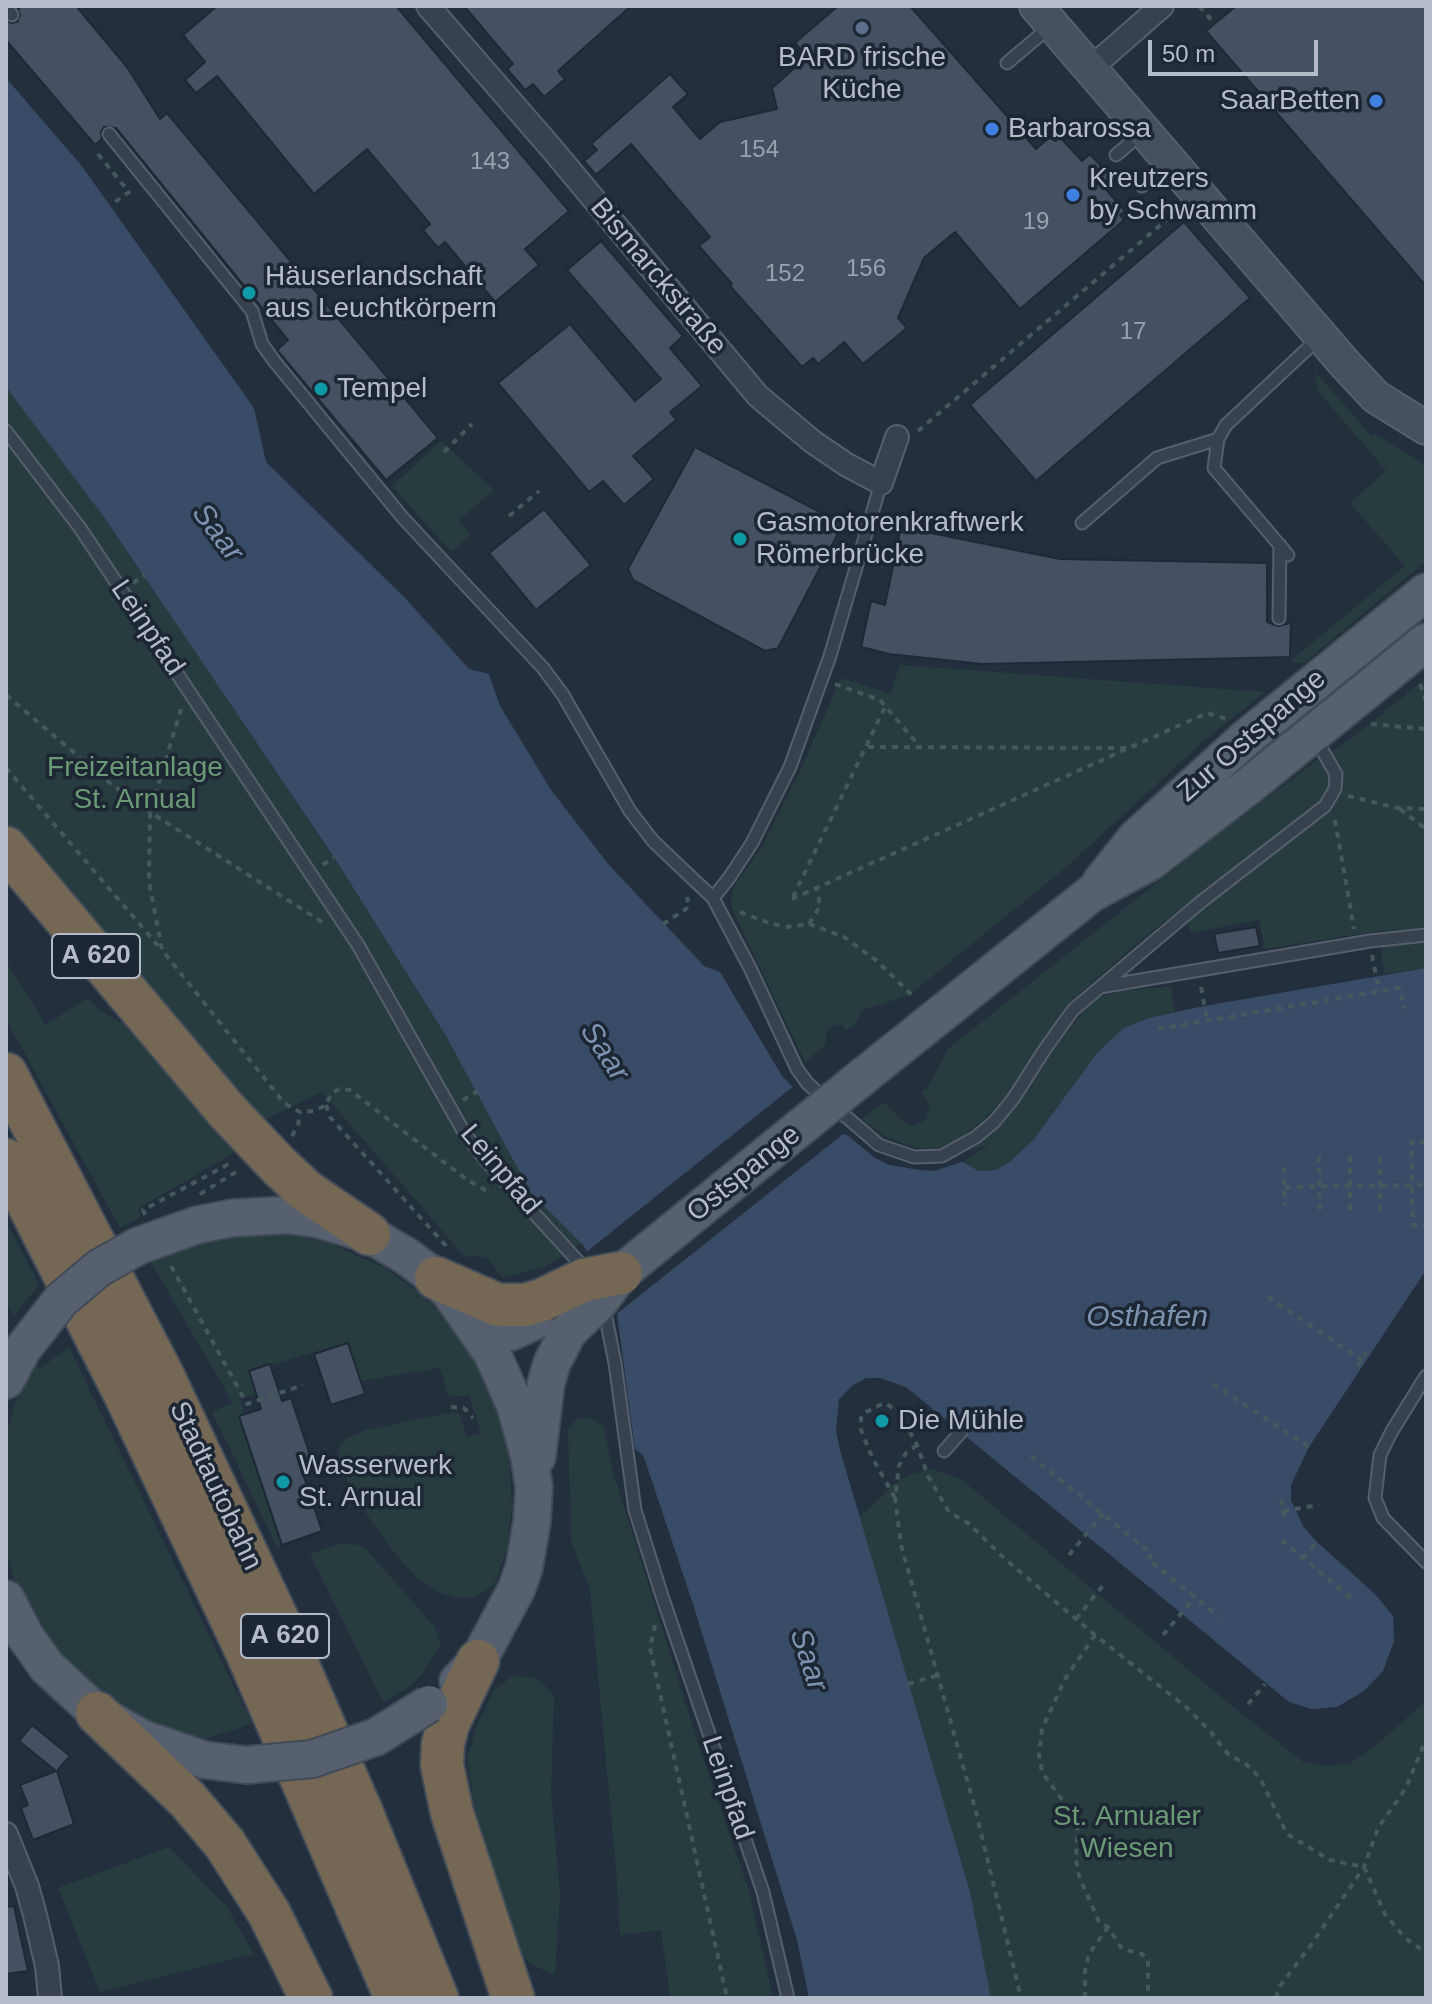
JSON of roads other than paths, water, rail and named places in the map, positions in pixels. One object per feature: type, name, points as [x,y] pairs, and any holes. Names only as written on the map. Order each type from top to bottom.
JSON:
[{"type":"highway","name":"A 620","points":[[6,848],[186,1064],[279,1166],[306,1191],[369,1234]]},
{"type":"highway","name":"Stadtautobahn","points":[[6,1074],[162,1374],[275,1615],[361,1811],[437,1998]]},
{"type":"highway","name":"Stadtautobahn","points":[[6,1160],[125,1394],[246,1650],[396,1998]]},
{"type":"highway","points":[[444,1265],[498,1305],[525,1305],[554,1315],[584,1280],[621,1273]]},
{"type":"highway","points":[[478,1661],[448,1724],[442,1765],[452,1813],[513,1998]]},
{"type":"highway","points":[[97,1713],[187,1799],[225,1844],[269,1913],[311,1998]]},
{"type":"main road","name":"Zur Ostspange","points":[[1092,893],[1136,838],[1234,749],[1426,592]]},
{"type":"main road","name":"Zur Ostspange","points":[[866,1074],[1092,893],[1150,862],[1312,735],[1422,659]]},
{"type":"main road","name":"Ostspange","points":[[621,1273],[866,1074]]},
{"type":"main road","points":[[14,1365],[61,1300],[99,1268],[196,1211],[232,1218],[288,1215],[317,1219],[369,1234],[406,1256],[444,1265],[451,1294],[492,1353],[513,1397],[529,1455],[534,1487]]},
{"type":"main road","points":[[6,1599],[25,1636],[47,1667],[97,1713],[155,1744],[205,1760],[246,1765],[312,1759],[376,1737],[429,1704],[478,1661],[496,1631],[524,1568],[532,1522],[546,1383],[552,1363],[554,1315],[511,1332],[476,1330]]},
{"type":"street","name":"Bismarckstraße","points":[[428,6],[758,396],[813,442],[881,483]]},
{"type":"street","points":[[1090,69],[1162,6]]},
{"type":"street","points":[[1044,15],[1376,397],[1426,428]]},
{"type":"street","points":[[881,483],[897,437]]},
{"type":"street","points":[[6,1834],[35,1915],[47,1966],[50,1998]]},
{"type":"lane","points":[[1007,63],[1044,15]]},
{"type":"lane","points":[[1116,155],[1144,131]]},
{"type":"lane","points":[[109,134],[252,311],[262,344],[275,362],[403,518],[543,668],[563,695],[630,811],[653,841],[713,898],[797,1069],[828,1102],[879,1145],[914,1157],[942,1156],[976,1137],[994,1122],[1073,1010],[1202,901],[1325,806],[1335,789],[1336,774],[1312,735]]},
{"type":"lane","points":[[1142,186],[1171,163]]},
{"type":"lane","points":[[1288,555],[1214,468],[1218,439],[1226,425],[1321,337]]},
{"type":"lane","name":"Leinpfad","points":[[6,431],[80,528],[358,945],[465,1134],[589,1274],[603,1305],[615,1363],[635,1510],[763,1892],[788,1998]]},
{"type":"lane","points":[[1082,523],[1157,458],[1218,439]]},
{"type":"lane","points":[[713,898],[758,830],[790,767],[822,680],[881,483]]},
{"type":"lane","points":[[1279,618],[1280,545]]},
{"type":"lane","points":[[1099,987],[1370,941],[1426,935]]},
{"type":"lane","points":[[1426,1376],[1380,1455],[1375,1498],[1383,1518],[1426,1562]]},
{"type":"lane","points":[[944,1451],[961,1432]]},
{"type":"water","points":[[6,78],[81,165],[254,408],[266,462],[406,599],[469,669],[489,674],[500,706],[551,790],[609,865],[704,966],[720,972],[782,1076],[838,1133],[847,1135],[875,1158],[889,1165],[919,1170],[934,1171],[962,1162],[979,1171],[996,1170],[1011,1161],[1033,1140],[1098,1052],[1124,1028],[1149,1018],[1204,1006],[1426,968],[1426,1270],[1309,1447],[1291,1485],[1291,1500],[1303,1526],[1375,1594],[1393,1616],[1394,1641],[1383,1671],[1364,1691],[1337,1707],[1312,1709],[1289,1702],[906,1387],[880,1378],[866,1378],[853,1385],[839,1399],[836,1431],[840,1450],[970,1892],[991,1998],[809,1998],[797,1940],[693,1604],[646,1463],[642,1454],[635,1449],[616,1306],[602,1272],[582,1244],[531,1193],[446,1036],[334,857],[106,520],[6,387]]},
{"type":"place","name":"BARD frische Küche","points":[[862,28]]},
{"type":"place","name":"SaarBetten","points":[[1376,101]]},
{"type":"place","name":"Barbarossa","points":[[992,129]]},
{"type":"place","name":"Kreutzers by Schwamm","points":[[1073,195]]},
{"type":"place","name":"Häuserlandschaft aus Leuchtkörpern","points":[[249,293]]},
{"type":"place","name":"Tempel","points":[[321,389]]},
{"type":"place","name":"Gasmotorenkraftwerk Römerbrücke","points":[[740,539]]},
{"type":"place","name":"Die Mühle","points":[[882,1421]]},
{"type":"place","name":"Wasserwerk St. Arnual","points":[[283,1482]]},
{"type":"water label","name":"Saar","points":[[217,533]]},
{"type":"water label","name":"Saar","points":[[604,1052]]},
{"type":"water label","name":"Osthafen","points":[[1147,1318]]},
{"type":"water label","name":"Saar","points":[[808,1660]]},
{"type":"park label","name":"Freizeitanlage St. Arnual","points":[[135,784]]},
{"type":"park label","name":"St. Arnualer Wiesen","points":[[1127,1833]]}]
